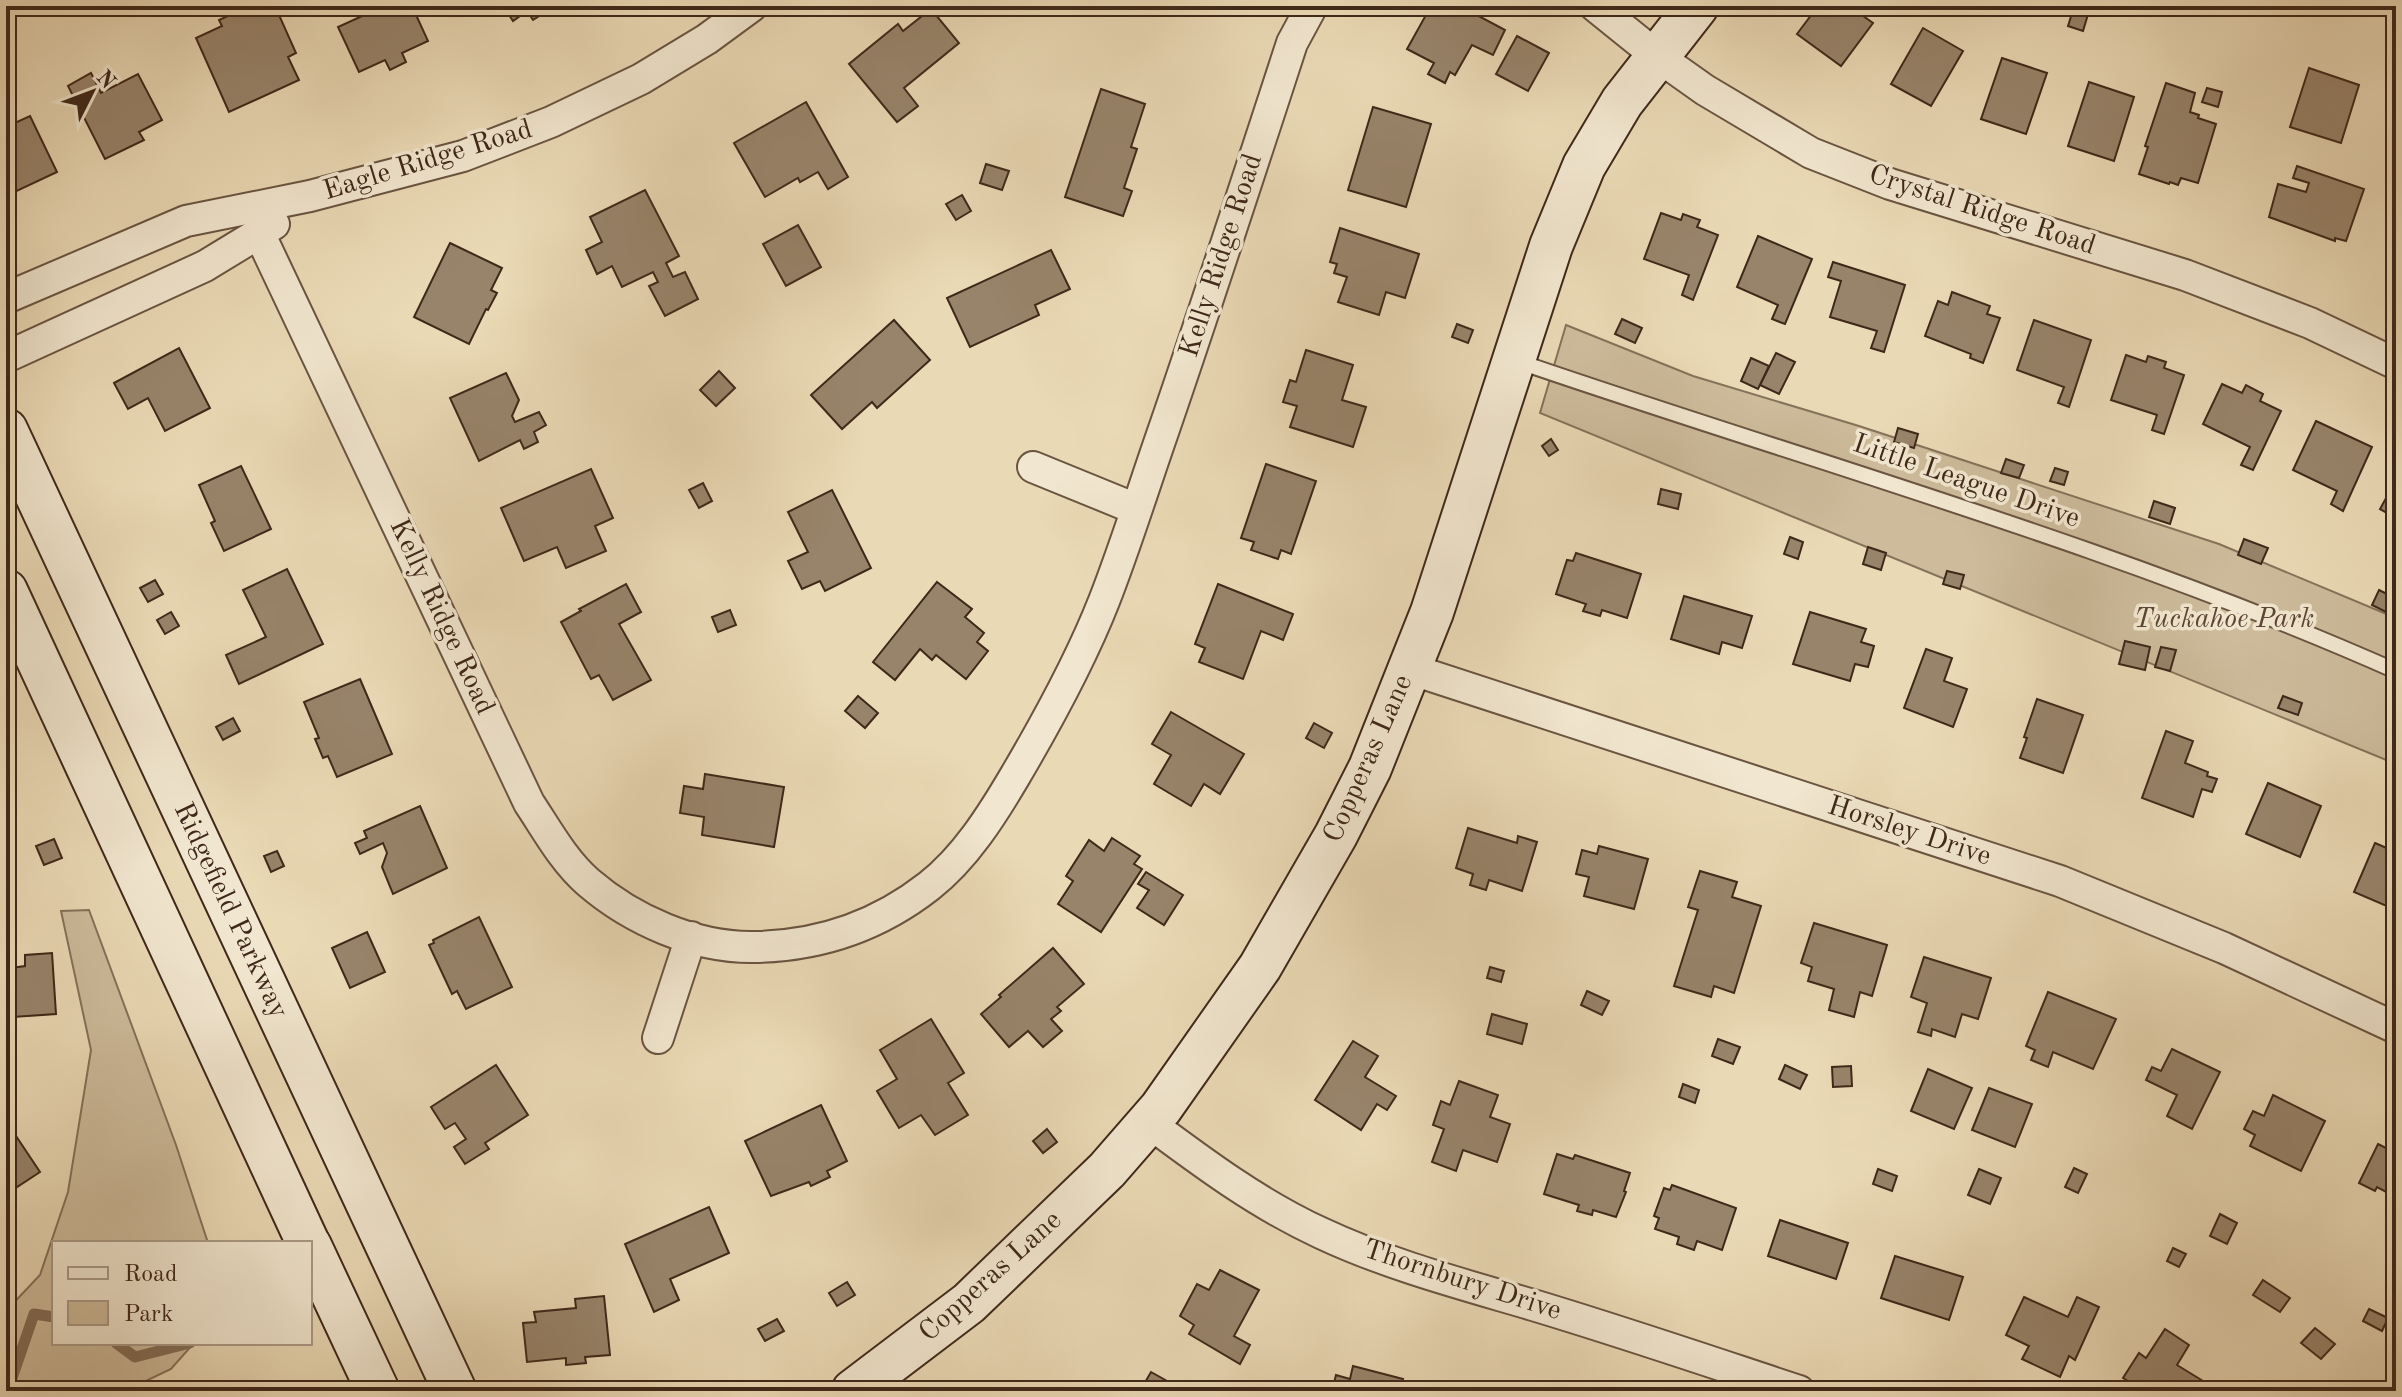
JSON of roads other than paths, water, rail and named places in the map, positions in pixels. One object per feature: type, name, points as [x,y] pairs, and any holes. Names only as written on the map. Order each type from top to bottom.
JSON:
[{"type":"main road","name":"Copperas Lane","points":[[853,1391],[969,1303],[1107,1170],[1161,1108],[1283,931],[1370,768],[1410,669],[1432,612],[1551,246],[1584,166],[1622,102],[1697,6]]},
{"type":"main road","name":"Ridgefield Parkway","points":[[6,430],[455,1391]]},
{"type":"main road","points":[[6,591],[307,1241]]},
{"type":"main road","points":[[312,1251],[378,1391]]},
{"type":"street","name":"Eagle Ridge Road","points":[[6,298],[186,221],[310,196],[463,156],[551,122],[641,79],[707,39],[752,6]]},
{"type":"street","name":"Kelly Ridge Road","points":[[260,235],[529,803],[560,851],[587,881],[622,906],[664,929],[715,944],[743,947],[784,947],[824,940],[868,924],[929,886],[956,860],[998,804],[1042,731],[1103,603],[1292,43],[1312,6]]},
{"type":"street","name":"Crystal Ridge Road","points":[[1595,6],[1705,90],[1811,153],[1890,184],[2185,275],[2310,323],[2396,364]]},
{"type":"street","name":"Eagle Ridge Road","points":[[6,357],[205,266],[260,235],[310,196]]},
{"type":"street","points":[[1033,467],[1136,509]]},
{"type":"street","name":"Horsley Drive","points":[[1410,669],[2060,881],[2224,948],[2396,1028]]},
{"type":"street","points":[[658,1038],[691,937]]},
{"type":"street","name":"Thornbury Drive","points":[[1148,1122],[1224,1179],[1320,1233],[1452,1282],[1535,1305],[1799,1391]]},
{"type":"lane","name":"Little League Drive","points":[[1513,359],[1903,486],[2164,578],[2396,671]]},
{"type":"waterway","points":[[6,1385],[11,1381],[34,1314],[52,1317]]},
{"type":"waterway","points":[[119,1345],[135,1357],[182,1345]]},
{"type":"park label","name":"Tuckahoe Park","points":[[2224,620]]}]
